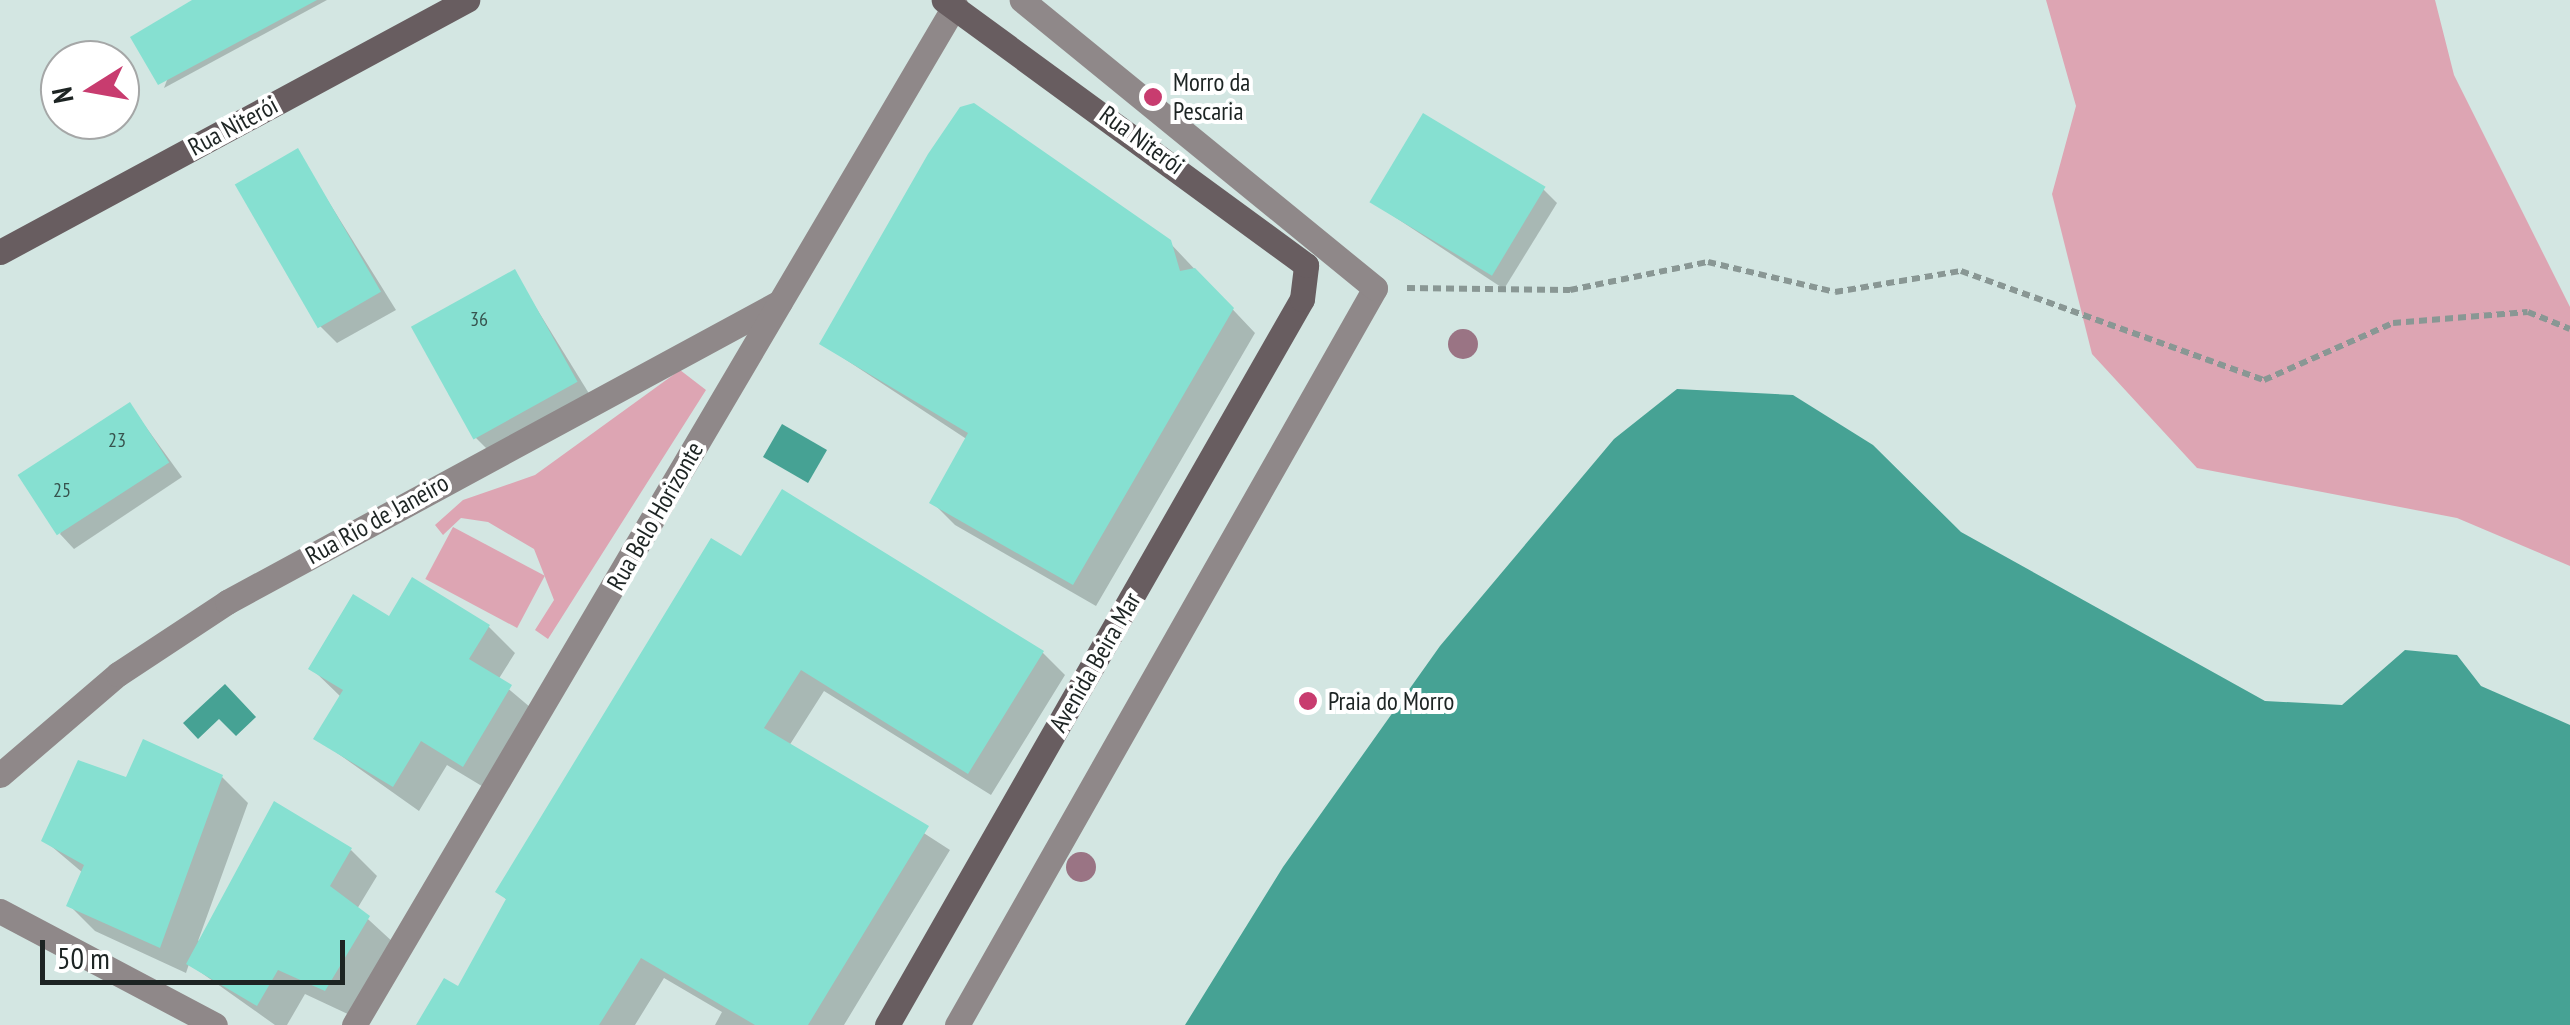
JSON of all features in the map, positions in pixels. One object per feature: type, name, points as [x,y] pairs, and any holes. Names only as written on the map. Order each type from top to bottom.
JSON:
[{"type":"street","name":"Rua Niterói","points":[[0,252],[467,0]]},
{"type":"street","points":[[957,1025],[1375,288],[1022,0]]},
{"type":"street","name":"Rua Niterói","points":[[950,3],[1296,250],[1306,265],[1302,299]]},
{"type":"street","name":"Rua Belo Horizonte","points":[[354,1025],[780,302],[950,3]]},
{"type":"street","name":"Avenida Beira Mar","points":[[887,1025],[1302,299]]},
{"type":"street","name":"Rua Rio de Janeiro","points":[[0,775],[104,685],[226,602],[780,302]]},
{"type":"street","points":[[0,911],[215,1025]]},
{"type":"path","points":[[1375,288],[1570,290],[1708,262],[1835,292],[1961,271],[2264,380],[2393,323],[2528,312],[2570,328]]},
{"type":"shaded area","points":[[2046,0],[2435,0],[2454,75],[2570,307],[2570,566],[2457,518],[2197,468],[2092,354],[2052,194],[2076,106]]},
{"type":"shaded area","points":[[680,370],[706,390],[548,639],[535,630],[554,600],[534,549],[488,522],[461,518],[443,535],[435,525],[463,500],[535,475]]},
{"type":"shaded area","points":[[1677,389],[1793,395],[1873,445],[1961,532],[2265,701],[2342,705],[2405,650],[2457,655],[2481,686],[2570,725],[2570,1025],[1185,1025],[1283,867],[1440,646],[1614,439]]},
{"type":"shaded area","points":[[782,424],[827,450],[808,483],[763,457]]},
{"type":"shaded area","points":[[453,527],[545,576],[517,628],[425,579]]},
{"type":"shaded area","points":[[225,684],[256,717],[236,736],[219,719],[198,739],[183,723]]},
{"type":"building","points":[[192,0],[317,0],[158,85],[140,54],[140,40],[130,37]]},
{"type":"building","points":[[974,103],[1171,240],[1180,271],[1195,268],[1234,308],[1073,585],[929,503],[968,433],[819,344],[928,154],[960,107]]},
{"type":"building","points":[[1423,113],[1546,187],[1492,276],[1369,202]]},
{"type":"building","points":[[298,148],[381,292],[318,328],[235,185]]},
{"type":"building","points":[[515,269],[578,382],[473,440],[411,327]]},
{"type":"building","points":[[130,402],[169,462],[57,535],[18,475]]},
{"type":"building","points":[[782,489],[1044,651],[968,774],[801,670],[764,728],[929,826],[808,1025],[755,1025],[641,958],[599,1025],[416,1025],[444,978],[458,986],[506,899],[495,892],[711,538],[741,556]]},
{"type":"building","points":[[412,577],[490,625],[469,659],[512,685],[463,767],[421,741],[393,787],[313,739],[343,690],[308,669],[353,594],[389,616]]},
{"type":"building","points":[[143,739],[223,775],[160,948],[66,906],[84,865],[41,841],[78,760],[126,777]]},
{"type":"building","points":[[274,801],[352,848],[330,886],[370,916],[325,991],[278,970],[257,1006],[186,964]]},
{"type":"place","name":"Morro da Pescaria","points":[[1153,97]]},
{"type":"place","name":"Praia do Morro","points":[[1308,701]]}]
